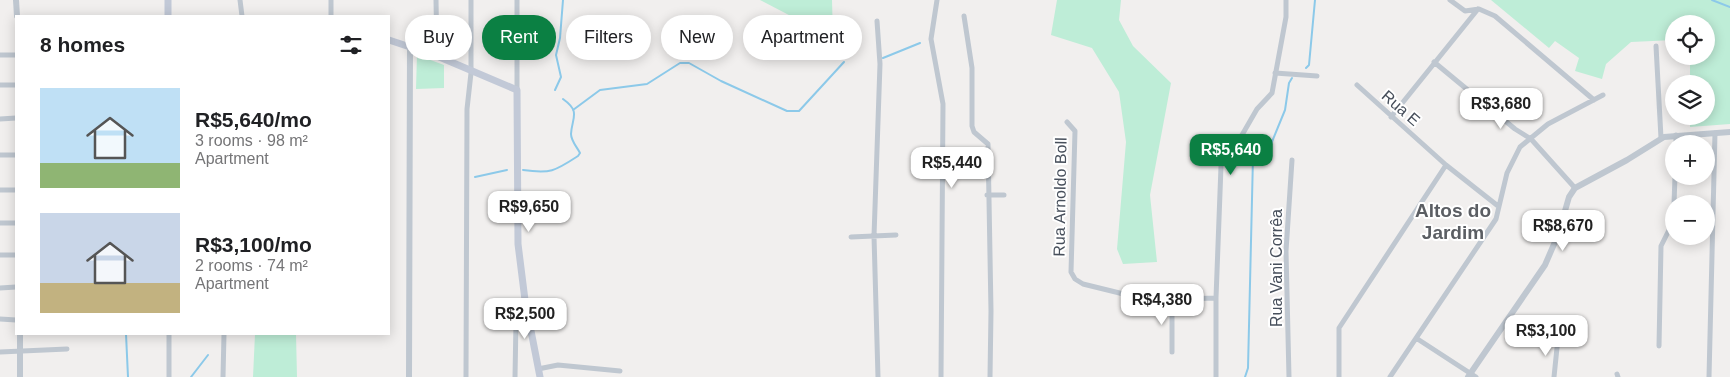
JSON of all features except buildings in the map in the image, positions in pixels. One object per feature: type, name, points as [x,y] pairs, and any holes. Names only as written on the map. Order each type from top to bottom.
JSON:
[{"type":"main road","points":[[168,0],[168,15]]},
{"type":"main road","points":[[390,40],[405,45]]},
{"type":"main road","points":[[446,60],[517,90],[518,244],[525,300],[540,377]]},
{"type":"street","points":[[16,0],[17,15]]},
{"type":"street","points":[[240,0],[242,15]]},
{"type":"street","points":[[331,0],[331,15]]},
{"type":"street","points":[[436,0],[436,15]]},
{"type":"street","points":[[466,377],[467,109],[471,72],[470,0]]},
{"type":"street","points":[[516,0],[517,90]]},
{"type":"street","points":[[937,0],[931,40],[942,104],[940,377]]},
{"type":"street","points":[[1216,377],[1216,298],[1222,140],[1238,138],[1246,130],[1257,110],[1270,97],[1286,17],[1286,0]]},
{"type":"street","points":[[1450,0],[1465,11],[1478,9],[1495,16],[1594,100]]},
{"type":"street","points":[[1390,117],[1478,9]]},
{"type":"street","points":[[964,16],[972,68],[972,126],[974,132],[988,144],[987,196],[991,311],[990,377]]},
{"type":"street","points":[[877,22],[880,64],[874,236],[878,377]]},
{"type":"street","points":[[1656,46],[1661,138]]},
{"type":"street","points":[[0,55],[15,55]]},
{"type":"street","points":[[409,377],[410,60]]},
{"type":"street","points":[[1434,62],[1515,129],[1531,139],[1575,188]]},
{"type":"street","points":[[1275,73],[1317,76]]},
{"type":"street","points":[[0,85],[15,85]]},
{"type":"street","name":"Rua E","points":[[1356,85],[1446,165],[1498,206]]},
{"type":"street","points":[[1390,377],[1496,218],[1512,162],[1520,147],[1548,124],[1603,95]]},
{"type":"street","points":[[0,119],[15,118]]},
{"type":"street","name":"Rua Arnoldo Boll","points":[[1067,122],[1075,131],[1071,272],[1073,276],[1079,282],[1148,300],[1216,298]]},
{"type":"street","points":[[1416,338],[1471,376],[1545,265],[1558,235],[1568,197],[1575,188],[1627,160],[1661,138],[1676,134],[1730,132]]},
{"type":"street","points":[[1709,377],[1715,133]]},
{"type":"street","points":[[0,156],[15,155]]},
{"type":"street","name":"Rua Vani Corrêa","points":[[1289,377],[1286,252],[1292,160]]},
{"type":"street","points":[[1339,377],[1339,328],[1446,165]]},
{"type":"street","points":[[0,190],[15,190]]},
{"type":"street","points":[[987,196],[1004,195]]},
{"type":"street","points":[[0,223],[15,222]]},
{"type":"street","points":[[852,237],[896,235]]},
{"type":"street","points":[[1659,346],[1661,246],[1665,238]]},
{"type":"street","points":[[0,255],[15,255]]},
{"type":"street","points":[[0,288],[15,287]]},
{"type":"street","points":[[515,377],[516,321],[525,300]]},
{"type":"street","points":[[1172,300],[1172,352]]},
{"type":"street","points":[[0,319],[15,320]]},
{"type":"street","points":[[20,335],[20,377]]},
{"type":"street","points":[[169,335],[169,377]]},
{"type":"street","points":[[223,377],[224,335]]},
{"type":"street","points":[[1554,377],[1558,338]]},
{"type":"street","points":[[0,352],[67,349]]},
{"type":"street","points":[[538,369],[558,365],[620,371]]},
{"type":"green space","points":[[760,0],[832,0],[832,15],[789,15]]},
{"type":"green space","points":[[1057,0],[1121,0],[1119,20],[1133,46],[1171,83],[1150,195],[1157,262],[1123,264],[1117,249],[1126,142],[1119,92],[1092,48],[1051,35]]},
{"type":"green space","points":[[1491,0],[1730,0],[1730,124],[1690,127],[1690,125],[1715,125],[1715,75],[1690,75],[1690,65],[1715,65],[1715,15],[1665,15],[1665,40],[1631,42],[1606,64],[1602,79],[1575,71],[1579,58],[1555,41],[1549,48]]},
{"type":"green space","points":[[417,60],[430,60],[444,65],[444,88],[416,89]]},
{"type":"green space","points":[[255,335],[296,335],[297,377],[253,377]]},
{"type":"waterway","points":[[555,90],[561,77],[556,55],[560,38],[563,0]]},
{"type":"waterway","points":[[1306,68],[1309,65],[1315,0]]},
{"type":"waterway","points":[[1712,0],[1730,7]]},
{"type":"waterway","points":[[883,58],[920,43]]},
{"type":"waterway","points":[[573,110],[600,90],[647,84],[680,63],[689,63],[721,81],[787,111],[799,111],[844,62]]},
{"type":"waterway","points":[[1245,377],[1248,368],[1253,157],[1255,153],[1269,149],[1285,110],[1289,83],[1292,78]]},
{"type":"waterway","points":[[523,170],[540,172],[552,170],[570,161],[580,153],[571,137],[574,111],[563,99]]},
{"type":"waterway","points":[[475,177],[507,170]]},
{"type":"waterway","points":[[126,335],[128,377]]},
{"type":"waterway","points":[[191,377],[208,355]]},
{"type":"district","name":"Altos do Jardim","points":[[1453,221]]}]
